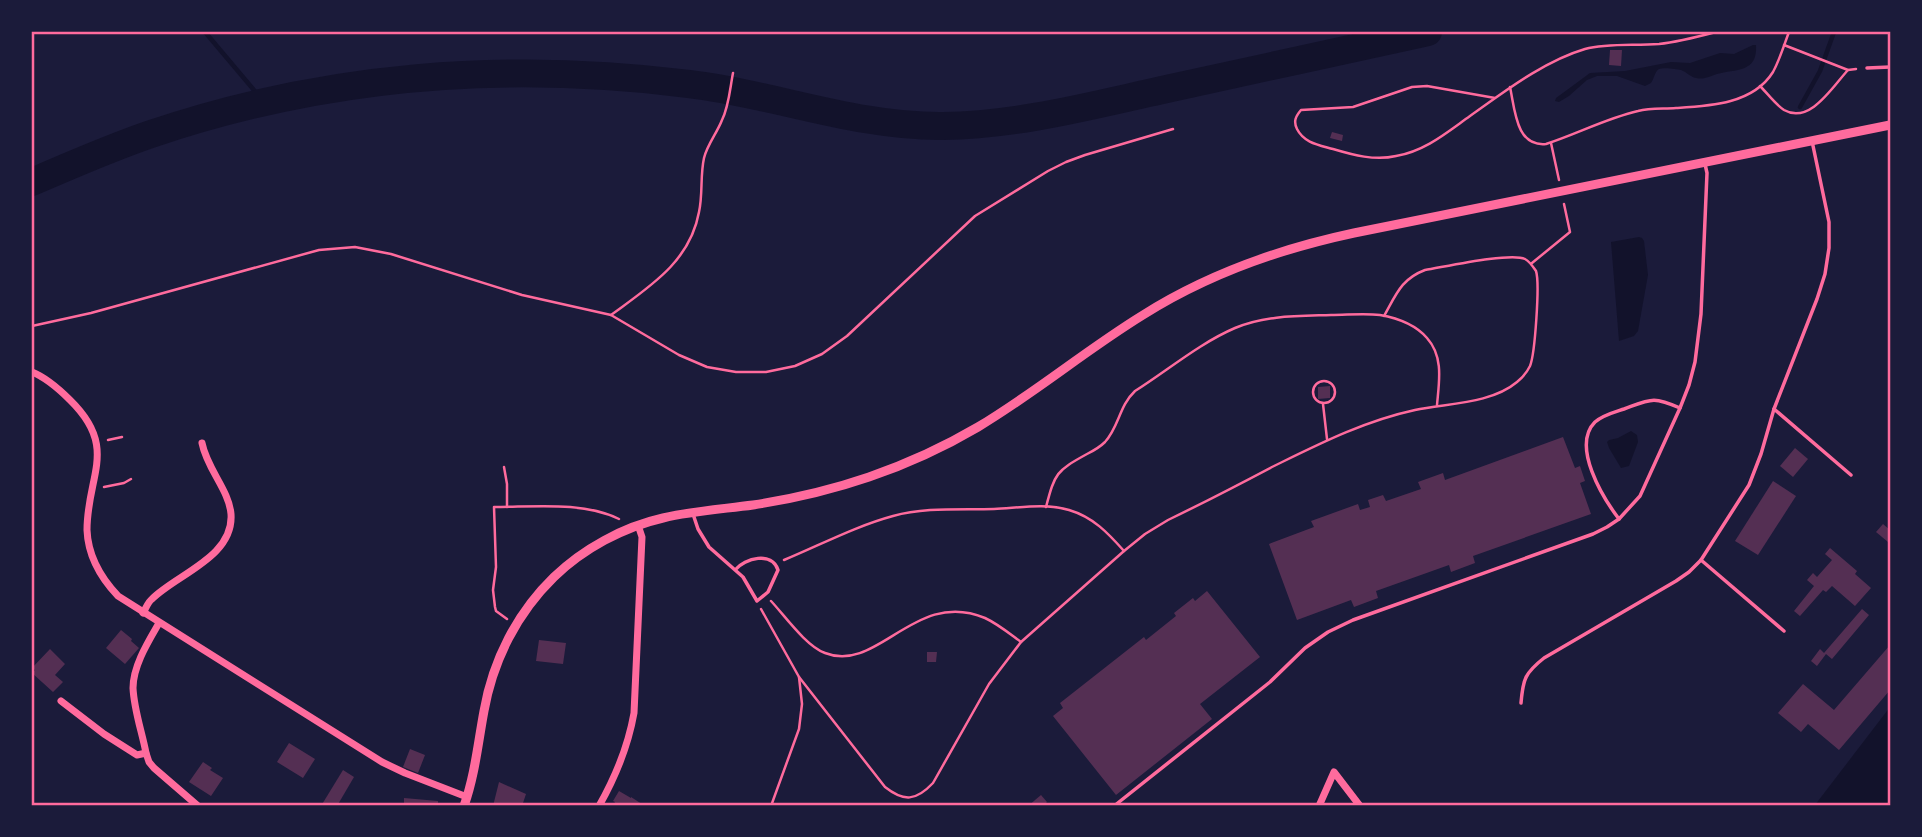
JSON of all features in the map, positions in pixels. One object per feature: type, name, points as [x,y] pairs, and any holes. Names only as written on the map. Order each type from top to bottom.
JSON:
[{"type":"street","points":[[32,372],[57,387],[85,416],[93,430],[98,461],[87,532],[96,567],[105,583],[118,596],[382,762],[465,801],[472,780],[490,681],[501,652],[533,599],[554,576],[604,540],[662,518],[765,503],[817,492],[905,463],[976,428],[1142,315],[1223,273],[1265,256],[1354,233],[1891,125]]},
{"type":"street","points":[[143,612],[151,599],[207,559],[220,546],[229,530],[231,513],[206,459],[202,443]]},
{"type":"street","points":[[599,806],[621,763],[634,713],[642,537],[638,525]]},
{"type":"street","points":[[159,623],[139,662],[134,679],[134,696],[146,753],[149,762],[198,806]]},
{"type":"street","points":[[61,701],[136,755],[146,753]]},
{"type":"street","points":[[1319,806],[1334,772],[1360,806]]},
{"type":"lane","points":[[1867,68],[1891,67]]},
{"type":"lane","points":[[1521,703],[1522,685],[1530,669],[1544,658],[1676,581],[1701,561],[1749,485],[1774,409],[1825,274],[1829,222],[1812,141]]},
{"type":"lane","points":[[1114,806],[1270,682],[1306,648],[1328,632],[1353,620],[1593,534],[1619,519],[1640,496],[1681,408],[1692,373],[1699,338],[1707,173],[1705,162]]},
{"type":"lane","points":[[1619,519],[1603,498],[1588,457],[1588,431],[1600,418],[1648,400],[1663,400],[1681,408]]},
{"type":"lane","points":[[1774,409],[1852,475]]},
{"type":"lane","points":[[692,512],[709,547],[735,570],[743,577],[757,601],[765,596],[778,569],[771,559],[744,561],[735,570]]},
{"type":"lane","points":[[1701,561],[1784,631]]},
{"type":"path","points":[[1495,97],[1427,86],[1412,87],[1353,107],[1301,110],[1296,116],[1295,124],[1300,134],[1308,141],[1371,158],[1393,157],[1414,152],[1434,142],[1510,87],[1585,49],[1660,44],[1716,32]]},
{"type":"path","points":[[1510,87],[1520,130],[1524,137],[1538,145],[1634,112],[1724,103],[1745,97],[1772,74],[1789,32]]},
{"type":"path","points":[[1760,86],[1786,111],[1796,114],[1814,107],[1848,70],[1784,45]]},
{"type":"path","points":[[611,316],[659,279],[685,249],[699,212],[704,156],[724,117],[733,73]]},
{"type":"path","points":[[32,326],[102,310],[319,250],[355,247],[391,254],[503,290],[611,316],[679,355],[707,367],[736,373],[766,372],[795,366],[822,354],[846,336],[962,227],[989,206],[1066,162],[1173,129]]},
{"type":"path","points":[[1551,142],[1559,180]]},
{"type":"path","points":[[1531,264],[1570,232],[1564,204]]},
{"type":"path","points":[[765,616],[799,677],[885,787],[896,796],[910,798],[923,794],[933,783],[989,684],[1021,642],[1145,534],[1327,439],[1367,423],[1437,405],[1478,399],[1497,394],[1514,385],[1524,376],[1533,353],[1538,284],[1535,270],[1525,259],[1510,257],[1425,270],[1412,275],[1402,286],[1384,316]]},
{"type":"path","points":[[1046,507],[1056,476],[1067,465],[1105,442],[1128,398],[1217,337],[1259,320],[1359,314],[1384,316],[1415,327],[1429,339],[1437,355],[1440,373],[1437,405]]},
{"type":"path","points":[[1323,381],[1329,382],[1335,391],[1334,397],[1323,403],[1314,398],[1313,393],[1314,387],[1323,381]]},
{"type":"path","points":[[1323,403],[1327,439]]},
{"type":"path","points":[[104,440],[122,437]]},
{"type":"path","points":[[504,467],[507,506]]},
{"type":"path","points":[[102,487],[131,479]]},
{"type":"path","points":[[516,624],[496,611],[494,507],[588,508],[617,517],[626,530]]},
{"type":"path","points":[[776,563],[896,515],[1046,507],[1068,510],[1088,517],[1106,530],[1124,551]]},
{"type":"path","points":[[765,596],[810,643],[822,652],[837,656],[852,656],[866,651],[914,622],[949,612],[984,618],[1021,642]]},
{"type":"path","points":[[771,806],[799,729],[802,704],[799,677]]},
{"type":"shaded area","points":[[1756,45],[1756,54],[1753,61],[1738,70],[1699,78],[1681,70],[1661,68],[1656,71],[1651,83],[1645,86],[1617,76],[1597,76],[1587,80],[1559,102],[1555,101],[1590,73],[1625,71],[1671,62],[1690,63],[1720,53],[1734,54]]},
{"type":"shaded area","points":[[1639,237],[1644,241],[1648,275],[1638,331],[1634,336],[1619,341],[1611,242]]},
{"type":"shaded area","points":[[1631,431],[1637,435],[1638,442],[1629,466],[1621,468],[1607,442]]},
{"type":"shaded area","points":[[1890,707],[1890,805],[1815,805]]},
{"type":"building","points":[[1610,50],[1622,50],[1621,66],[1609,65]]},
{"type":"building","points":[[1332,132],[1343,135],[1342,141],[1330,138]]},
{"type":"building","points":[[1330,386],[1330,398],[1318,399],[1318,387]]},
{"type":"building","points":[[1563,437],[1575,468],[1580,466],[1585,481],[1580,483],[1591,514],[1473,556],[1475,563],[1451,572],[1449,565],[1376,591],[1378,598],[1354,607],[1351,600],[1297,620],[1269,544],[1314,527],[1311,521],[1358,504],[1360,510],[1370,507],[1368,500],[1383,495],[1386,501],[1421,489],[1418,482],[1443,473],[1445,480]]},
{"type":"building","points":[[1795,448],[1808,459],[1793,477],[1780,466]]},
{"type":"building","points":[[1773,481],[1796,496],[1758,555],[1735,541]]},
{"type":"building","points":[[1883,524],[1890,530],[1888,542],[1876,532]]},
{"type":"building","points":[[1830,548],[1857,571],[1855,574],[1871,588],[1855,606],[1832,586],[1826,592],[1823,590],[1800,616],[1794,611],[1814,586],[1807,580],[1813,573],[1817,577],[1832,560],[1825,554]]},
{"type":"building","points":[[1207,591],[1260,657],[1200,704],[1212,719],[1116,795],[1053,716],[1063,708],[1060,703],[1144,637],[1146,640],[1193,598],[1195,601]]},
{"type":"building","points":[[1862,609],[1869,615],[1832,659],[1826,654],[1817,666],[1811,661],[1820,649],[1824,653]]},
{"type":"building","points":[[121,630],[139,648],[125,664],[106,648]]},
{"type":"building","points":[[539,640],[566,643],[563,664],[536,661]]},
{"type":"building","points":[[1890,645],[1890,690],[1839,750],[1808,724],[1801,732],[1778,713],[1803,684],[1834,710]]},
{"type":"building","points":[[50,649],[65,664],[55,675],[63,682],[53,692],[32,673],[35,670],[32,668]]},
{"type":"building","points":[[927,652],[937,652],[936,662],[927,662]]},
{"type":"building","points":[[289,743],[315,759],[303,778],[277,762]]},
{"type":"building","points":[[410,749],[425,755],[418,773],[403,767]]},
{"type":"building","points":[[203,762],[223,778],[211,796],[189,782]]},
{"type":"building","points":[[343,770],[354,777],[337,806],[321,806]]},
{"type":"building","points":[[499,782],[526,794],[522,806],[493,806]]},
{"type":"building","points":[[619,791],[631,797],[645,806],[613,806]]},
{"type":"building","points":[[1041,795],[1047,802],[1043,806],[1028,806]]},
{"type":"building","points":[[404,798],[438,801],[438,806],[404,806]]},
{"type":"waterway","points":[[205,32],[264,102]]},
{"type":"waterway","points":[[32,182],[136,139],[217,114],[283,98],[417,78],[485,74],[621,77],[721,89],[879,121],[911,125],[971,125],[1080,108],[1428,32]]},
{"type":"waterway","points":[[1800,107],[1820,71],[1834,32]]}]
